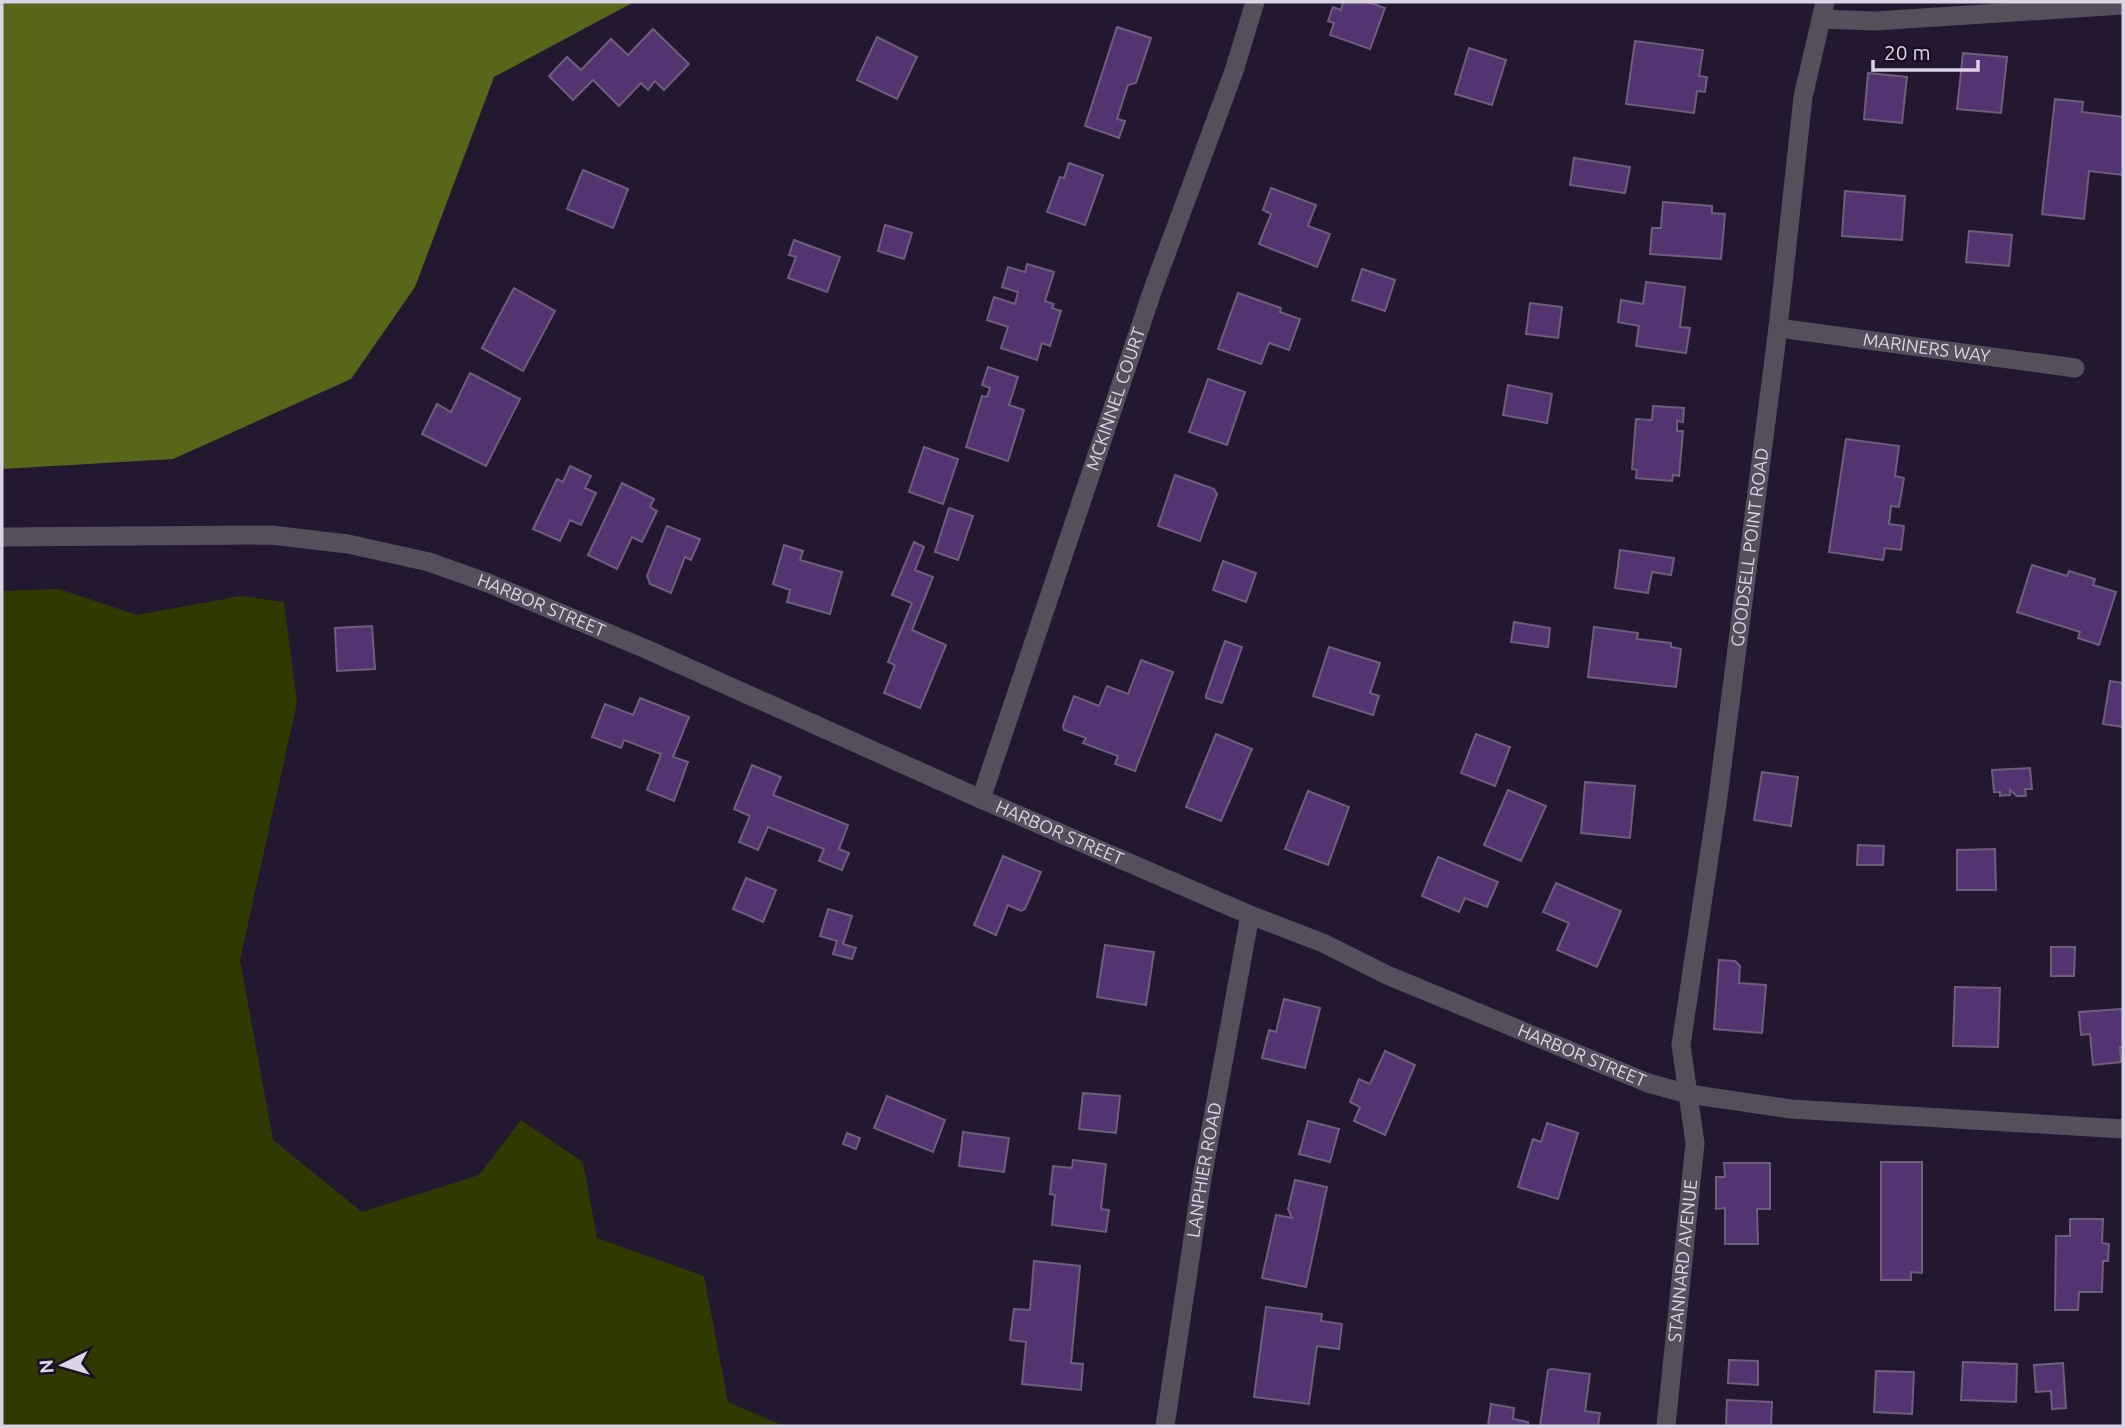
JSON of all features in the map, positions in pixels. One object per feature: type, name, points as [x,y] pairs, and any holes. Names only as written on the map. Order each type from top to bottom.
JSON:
[{"type":"street","name":"MCKINNEL COURT","points":[[981,799],[1153,289],[1234,71],[1255,2]]},
{"type":"street","points":[[1823,10],[1875,21],[2123,5]]},
{"type":"street","name":"GOODSELL POINT ROAD","points":[[1688,1094],[1681,1045],[1718,797],[1778,328],[1803,97],[1823,10]]},
{"type":"street","name":"MARINERS WAY","points":[[1778,328],[2075,368]]},
{"type":"street","name":"HARBOR STREET","points":[[2,537],[271,535],[348,544],[429,562],[488,583],[646,649],[981,799],[1251,915],[1324,943],[1387,975],[1648,1083],[1688,1094],[1791,1109],[2123,1129]]},
{"type":"street","name":"LANPHIER ROAD","points":[[1166,1426],[1202,1178],[1242,951],[1251,915]]},
{"type":"street","name":"STANNARD AVENUE","points":[[1666,1426],[1695,1143],[1688,1094]]},
{"type":"shaded area","points":[[2,2],[634,2],[494,77],[415,287],[351,379],[173,459],[2,469]]},
{"type":"shaded area","points":[[59,589],[137,615],[241,596],[284,602],[297,703],[240,960],[273,1140],[362,1212],[479,1175],[521,1120],[583,1162],[597,1238],[704,1276],[728,1402],[784,1426],[2,1426],[2,591]]},
{"type":"building","points":[[1343,2],[1368,2],[1385,8],[1370,49],[1330,35],[1334,23],[1328,21],[1333,7],[1341,10]]},
{"type":"building","points":[[1117,27],[1151,38],[1136,83],[1128,85],[1117,119],[1125,121],[1119,138],[1085,126]]},
{"type":"building","points":[[653,29],[689,64],[664,90],[655,81],[648,90],[641,83],[619,106],[593,80],[573,100],[549,76],[567,57],[581,70],[611,39],[628,55]]},
{"type":"building","points":[[877,37],[917,57],[897,99],[857,80]]},
{"type":"building","points":[[1635,41],[1703,50],[1699,76],[1707,77],[1705,92],[1697,91],[1694,113],[1626,104]]},
{"type":"building","points":[[1469,48],[1506,60],[1492,105],[1455,94]]},
{"type":"building","points":[[1963,53],[2007,57],[2001,113],[1957,109]]},
{"type":"building","points":[[1868,73],[1907,77],[1902,123],[1864,119]]},
{"type":"building","points":[[2055,99],[2083,102],[2082,112],[2123,117],[2123,175],[2089,171],[2084,219],[2042,214]]},
{"type":"building","points":[[1574,158],[1630,167],[1625,193],[1570,185]]},
{"type":"building","points":[[1069,163],[1103,175],[1085,225],[1047,212],[1060,177],[1064,178]]},
{"type":"building","points":[[583,170],[628,189],[613,228],[567,209]]},
{"type":"building","points":[[1271,188],[1316,205],[1308,226],[1330,234],[1317,267],[1259,244],[1271,214],[1263,210]]},
{"type":"building","points":[[1845,191],[1905,196],[1902,240],[1842,236]]},
{"type":"building","points":[[1663,202],[1712,206],[1712,213],[1725,214],[1721,259],[1650,254],[1652,228],[1661,228]]},
{"type":"building","points":[[885,225],[912,233],[904,259],[878,251]]},
{"type":"building","points":[[1969,231],[2012,235],[2009,266],[1966,262]]},
{"type":"building","points":[[794,240],[840,257],[827,292],[788,278],[796,257],[789,255]]},
{"type":"building","points":[[1027,264],[1054,272],[1045,301],[1054,304],[1052,308],[1061,311],[1050,346],[1042,343],[1037,360],[1001,348],[1008,327],[987,320],[994,297],[1015,304],[1018,292],[1002,287],[1008,267],[1025,272]]},
{"type":"building","points":[[1362,269],[1395,280],[1385,311],[1352,300]]},
{"type":"building","points":[[1646,282],[1685,287],[1680,327],[1690,328],[1686,353],[1636,346],[1639,326],[1618,322],[1621,300],[1643,304]]},
{"type":"building","points":[[514,288],[555,311],[523,371],[482,348]]},
{"type":"building","points":[[1238,293],[1281,308],[1280,312],[1300,319],[1289,350],[1269,343],[1261,364],[1218,349]]},
{"type":"building","points":[[1530,303],[1562,307],[1558,338],[1526,334]]},
{"type":"building","points":[[988,367],[1018,377],[1009,405],[1024,410],[1008,461],[966,447],[982,396],[987,397],[990,388],[982,385]]},
{"type":"building","points":[[470,373],[520,399],[486,466],[422,434],[437,404],[451,412]]},
{"type":"building","points":[[1208,379],[1245,392],[1227,445],[1189,432]]},
{"type":"building","points":[[1508,385],[1552,394],[1547,423],[1503,415]]},
{"type":"building","points":[[1653,406],[1684,408],[1683,422],[1677,421],[1677,431],[1683,431],[1679,476],[1673,475],[1672,481],[1636,478],[1637,470],[1632,469],[1636,419],[1652,420]]},
{"type":"building","points":[[1846,439],[1899,446],[1895,476],[1904,478],[1899,507],[1891,506],[1889,524],[1904,526],[1901,550],[1885,548],[1883,560],[1829,552]]},
{"type":"building","points":[[924,447],[958,459],[943,504],[909,492]]},
{"type":"building","points":[[570,466],[591,476],[585,488],[596,493],[581,525],[570,520],[560,541],[533,529],[557,479],[563,482]]},
{"type":"building","points":[[1175,475],[1214,489],[1217,494],[1200,541],[1158,526]]},
{"type":"building","points":[[622,483],[654,499],[650,507],[657,511],[642,542],[632,537],[617,569],[588,555]]},
{"type":"building","points":[[949,508],[973,516],[958,560],[935,552]]},
{"type":"building","points":[[667,526],[700,539],[691,560],[685,557],[671,593],[650,584],[647,576]]},
{"type":"building","points":[[914,542],[924,547],[915,570],[933,577],[912,630],[946,645],[920,708],[884,693],[895,665],[888,662],[912,603],[892,595]]},
{"type":"building","points":[[784,545],[803,551],[800,560],[842,572],[830,614],[787,602],[790,590],[773,584]]},
{"type":"building","points":[[1620,550],[1674,558],[1671,575],[1652,572],[1648,593],[1615,588]]},
{"type":"building","points":[[1223,561],[1256,573],[1246,602],[1213,590]]},
{"type":"building","points":[[2032,565],[2067,576],[2069,571],[2095,579],[2093,585],[2116,592],[2099,645],[2078,638],[2080,632],[2017,612]]},
{"type":"building","points":[[1514,622],[1550,628],[1548,647],[1511,642]]},
{"type":"building","points":[[372,626],[375,669],[337,671],[335,628]]},
{"type":"building","points":[[1594,627],[1638,633],[1637,639],[1671,643],[1671,647],[1681,649],[1676,687],[1588,677]]},
{"type":"building","points":[[1225,641],[1242,647],[1222,703],[1206,698],[1206,695]]},
{"type":"building","points":[[1329,647],[1380,663],[1370,693],[1379,696],[1373,715],[1313,696]]},
{"type":"building","points":[[1141,660],[1173,672],[1135,771],[1115,764],[1118,756],[1083,743],[1086,738],[1064,730],[1063,726],[1074,696],[1099,706],[1107,686],[1128,694]]},
{"type":"building","points":[[2110,681],[2123,683],[2123,727],[2103,724]]},
{"type":"building","points":[[640,698],[689,717],[673,757],[688,762],[674,801],[647,790],[661,754],[624,740],[621,748],[592,737],[605,704],[633,715]]},
{"type":"building","points":[[1216,734],[1252,749],[1221,821],[1186,807]]},
{"type":"building","points":[[1476,734],[1510,747],[1495,786],[1461,773]]},
{"type":"building","points":[[752,765],[781,777],[773,795],[848,825],[839,849],[849,853],[842,870],[819,861],[824,849],[768,827],[758,850],[739,842],[750,816],[734,809]]},
{"type":"building","points":[[2030,768],[2032,789],[2025,789],[2026,796],[2017,796],[2010,790],[2010,795],[2000,796],[2000,792],[1994,792],[1992,770]]},
{"type":"building","points":[[1762,772],[1798,777],[1791,826],[1754,820]]},
{"type":"building","points":[[1585,782],[1635,786],[1630,838],[1581,833]]},
{"type":"building","points":[[1508,790],[1546,806],[1521,861],[1484,845]]},
{"type":"building","points":[[1308,791],[1349,807],[1328,865],[1285,849]]},
{"type":"building","points":[[1858,845],[1884,846],[1883,865],[1857,865]]},
{"type":"building","points":[[1995,849],[1996,890],[1957,890],[1957,850]]},
{"type":"building","points":[[1003,856],[1041,872],[1025,909],[1021,911],[1008,905],[996,935],[974,925]]},
{"type":"building","points":[[1438,857],[1498,882],[1487,907],[1465,898],[1459,912],[1422,896]]},
{"type":"building","points":[[746,878],[776,890],[763,922],[733,909]]},
{"type":"building","points":[[1556,883],[1621,911],[1597,967],[1557,950],[1569,923],[1543,912]]},
{"type":"building","points":[[828,909],[852,916],[843,944],[856,948],[852,959],[833,954],[837,941],[820,936]]},
{"type":"building","points":[[1105,945],[1154,952],[1146,1005],[1097,997]]},
{"type":"building","points":[[2051,947],[2075,947],[2074,976],[2051,976]]},
{"type":"building","points":[[1719,960],[1735,961],[1740,966],[1739,983],[1766,985],[1762,1033],[1714,1029]]},
{"type":"building","points":[[1955,987],[2000,988],[1998,1047],[1953,1046]]},
{"type":"building","points":[[1284,999],[1320,1008],[1305,1068],[1262,1058],[1269,1030],[1276,1032]]},
{"type":"building","points":[[2121,1009],[2121,1062],[2093,1065],[2090,1034],[2081,1035],[2079,1012]]},
{"type":"building","points":[[1385,1051],[1415,1065],[1385,1135],[1354,1121],[1360,1107],[1350,1102],[1359,1079],[1370,1084]]},
{"type":"building","points":[[1083,1093],[1120,1096],[1116,1133],[1079,1129]]},
{"type":"building","points":[[887,1096],[945,1120],[933,1152],[874,1128]]},
{"type":"building","points":[[1308,1121],[1339,1129],[1330,1162],[1299,1154]]},
{"type":"building","points":[[1547,1123],[1578,1133],[1558,1199],[1518,1187],[1533,1139],[1541,1142]]},
{"type":"building","points":[[963,1132],[1009,1138],[1004,1172],[959,1166]]},
{"type":"building","points":[[847,1133],[860,1138],[856,1149],[843,1144]]},
{"type":"building","points":[[1073,1160],[1106,1164],[1101,1209],[1109,1210],[1106,1232],[1052,1225],[1055,1195],[1050,1194],[1053,1166],[1072,1168]]},
{"type":"building","points":[[1881,1162],[1922,1162],[1922,1273],[1911,1272],[1911,1280],[1881,1280]]},
{"type":"building","points":[[1724,1163],[1770,1163],[1770,1209],[1757,1209],[1758,1244],[1725,1244],[1725,1208],[1716,1209],[1716,1177],[1725,1177]]},
{"type":"building","points":[[1295,1180],[1327,1187],[1306,1287],[1262,1278],[1276,1215],[1292,1218],[1288,1209]]},
{"type":"building","points":[[2070,1219],[2103,1219],[2102,1243],[2109,1244],[2108,1261],[2103,1261],[2102,1292],[2079,1292],[2078,1310],[2055,1310],[2056,1236],[2070,1236]]},
{"type":"building","points":[[1034,1261],[1080,1266],[1071,1363],[1083,1364],[1081,1390],[1022,1384],[1026,1342],[1010,1340],[1014,1309],[1030,1310]]},
{"type":"building","points":[[1266,1307],[1322,1314],[1321,1321],[1342,1324],[1339,1349],[1317,1346],[1309,1404],[1254,1397]]},
{"type":"building","points":[[1729,1360],[1758,1361],[1758,1385],[1728,1383]]},
{"type":"building","points":[[1963,1362],[2017,1364],[2016,1402],[1961,1400]]},
{"type":"building","points":[[2063,1363],[2066,1408],[2052,1409],[2051,1391],[2036,1392],[2034,1365]]},
{"type":"building","points":[[1548,1370],[1590,1374],[1585,1411],[1600,1413],[1598,1426],[1540,1426]]},
{"type":"building","points":[[1876,1371],[1914,1372],[1912,1414],[1874,1412]]},
{"type":"building","points":[[1727,1400],[1772,1402],[1771,1426],[1726,1426]]},
{"type":"building","points":[[1491,1404],[1514,1408],[1513,1419],[1528,1422],[1528,1426],[1488,1426]]}]
